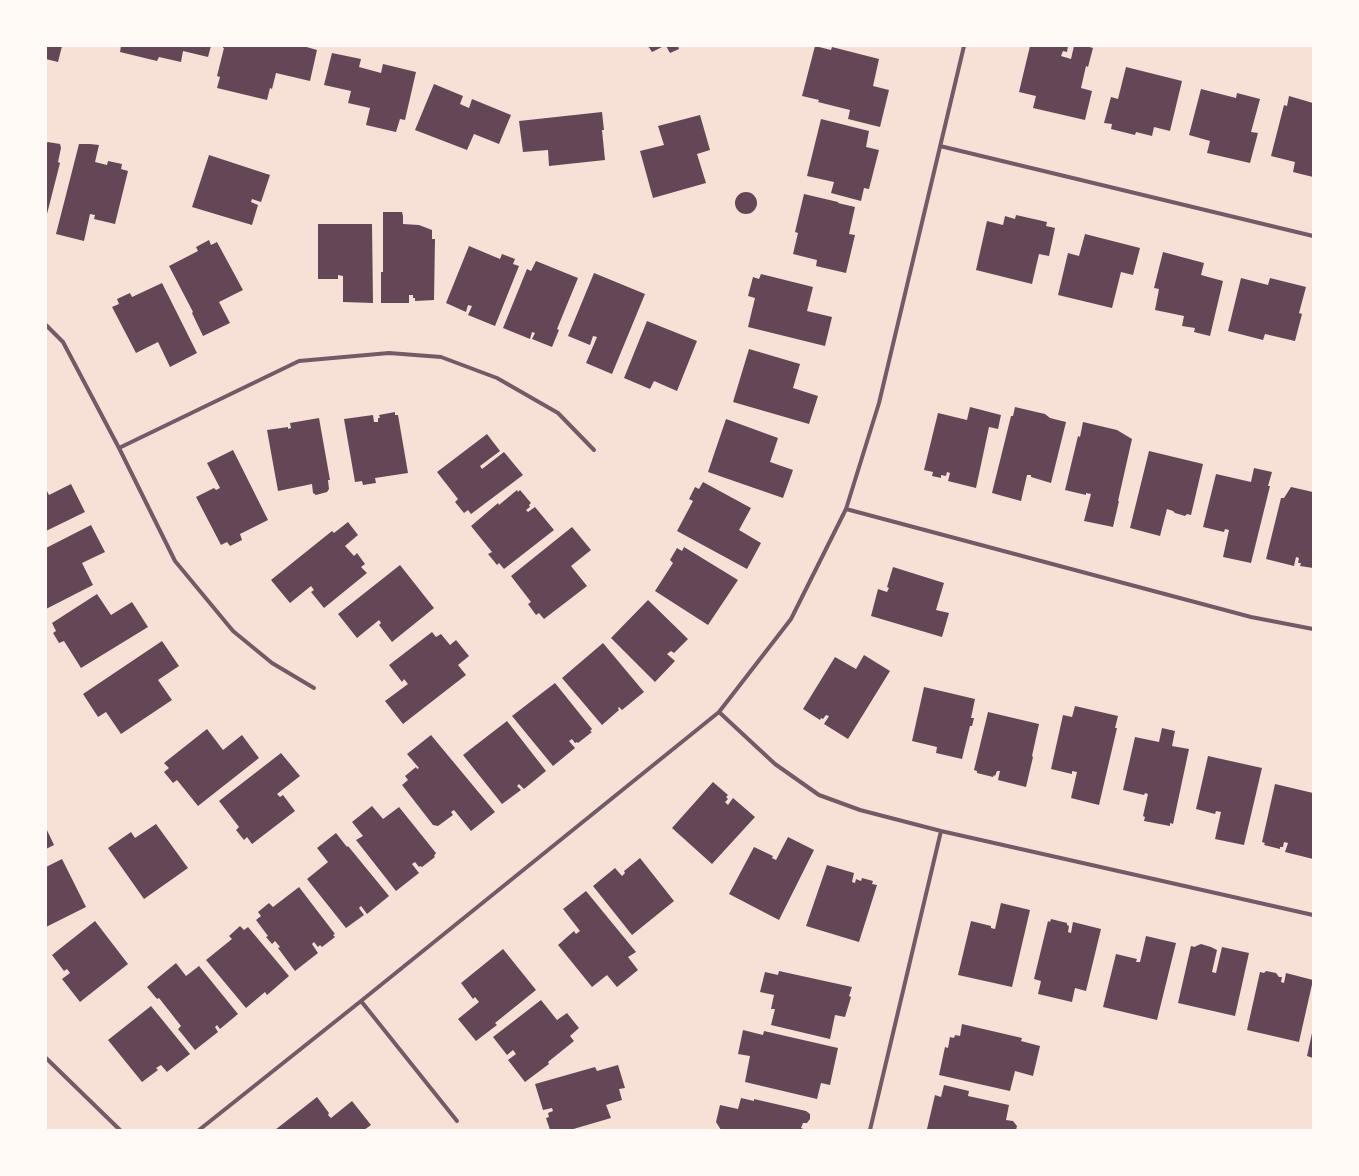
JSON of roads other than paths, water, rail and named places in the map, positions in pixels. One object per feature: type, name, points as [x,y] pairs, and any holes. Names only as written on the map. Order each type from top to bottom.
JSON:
[{"type":"street","points":[[199,1130],[361,1002],[720,712],[791,619],[846,509],[879,403],[964,46]]},
{"type":"street","points":[[940,146],[1313,236]]},
{"type":"street","points":[[46,325],[63,342],[119,448],[175,561],[233,631],[272,663],[314,688]]},
{"type":"street","points":[[119,448],[299,361],[389,353],[441,357],[497,378],[558,413],[594,450]]},
{"type":"street","points":[[846,509],[1251,617],[1313,629]]},
{"type":"street","points":[[720,712],[775,764],[819,795],[860,810],[941,831],[1313,915]]},
{"type":"street","points":[[870,1130],[941,831]]},
{"type":"street","points":[[361,1002],[457,1121]]},
{"type":"street","points":[[46,1058],[120,1130]]}]
